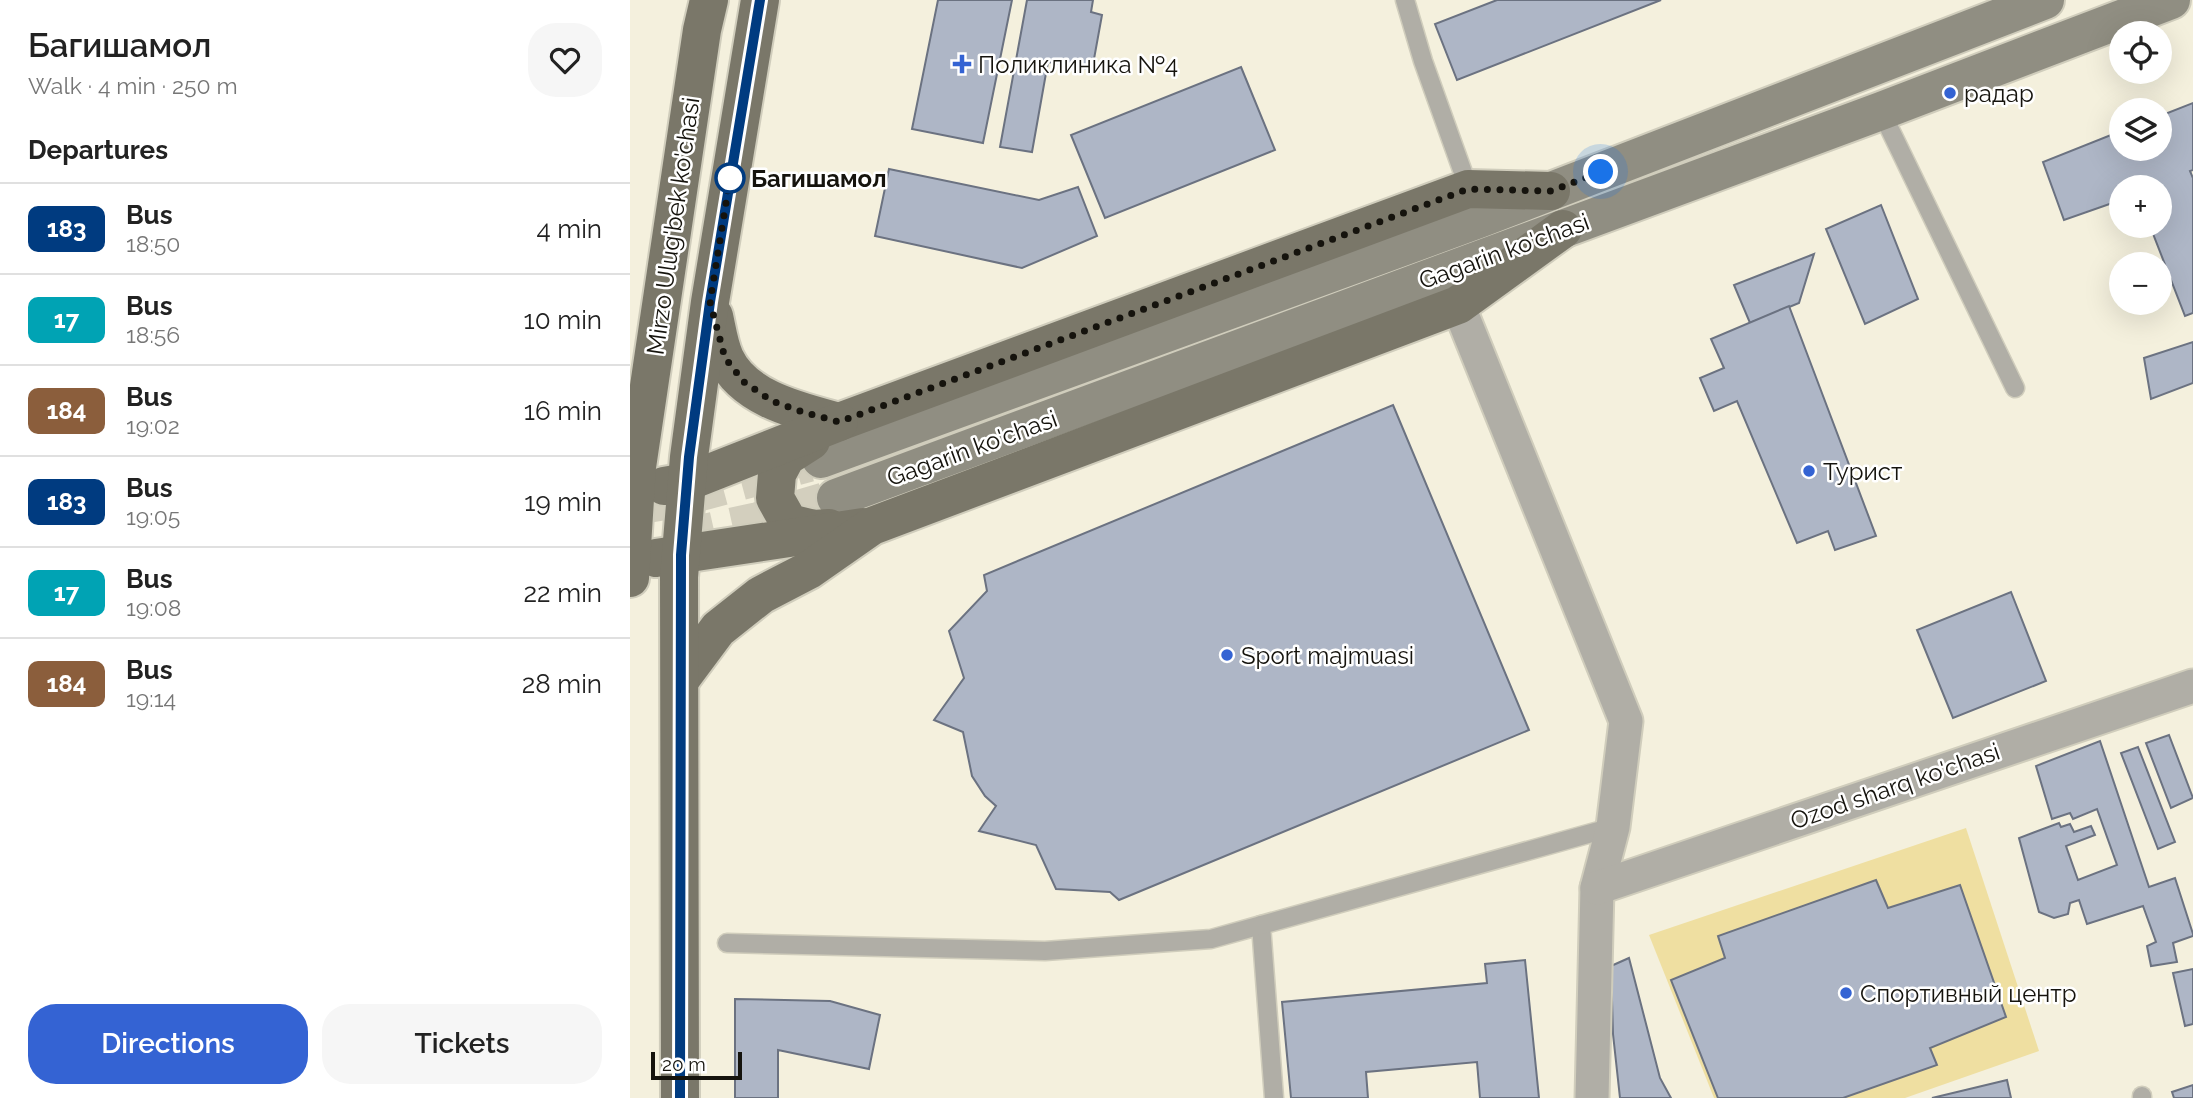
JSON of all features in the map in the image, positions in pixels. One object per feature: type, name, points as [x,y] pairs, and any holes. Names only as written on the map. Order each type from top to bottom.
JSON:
[{"type":"main road","name":"Mirzo Ulug'bek ko'chasi","points":[[630,566],[633,490],[702,30],[709,0]]},
{"type":"main road","name":"Mirzo Ulug'bek ko'chasi","points":[[680,1098],[681,555],[687,482],[710,302],[760,0]]},
{"type":"main road","name":"Gagarin ko'chasi","points":[[821,459],[1474,204],[1551,191],[2045,0]]},
{"type":"main road","name":"Gagarin ko'chasi","points":[[836,498],[1881,111],[2171,0]]},
{"type":"main road","points":[[633,490],[687,482],[839,422],[1474,204]]},
{"type":"main road","points":[[630,566],[681,555],[872,526],[1458,305],[1563,229]]},
{"type":"main road","points":[[710,302],[725,358],[744,382],[772,401],[839,422]]},
{"type":"main road","points":[[630,366],[658,328]]},
{"type":"main road","points":[[839,422],[786,457],[777,474],[775,498],[789,523],[814,529],[872,526]]},
{"type":"main road","points":[[680,680],[718,629],[761,595],[809,570],[872,526]]},
{"type":"street","points":[[1458,305],[1626,721],[1613,827],[1597,888],[1592,1098]]},
{"type":"street","name":"Ozod sharq ko'chasi","points":[[1597,888],[2193,686]]},
{"type":"lane","points":[[1405,0],[1423,61],[1474,204]]},
{"type":"lane","points":[[1881,111],[2015,388]]},
{"type":"lane","points":[[727,943],[1045,951],[1211,939],[1613,827]]},
{"type":"lane","points":[[1261,925],[1274,1098]]},
{"type":"shaded area","name":"Спортивный центр","points":[[1966,828],[2039,1051],[1905,1098],[1714,1098],[1649,935]]},
{"type":"building","name":"Поликлиника №4","points":[[938,0],[1012,0],[983,143],[912,129]]},
{"type":"building","points":[[1027,0],[1093,0],[1091,12],[1102,15],[1092,70],[1048,62],[1032,152],[1000,147]]},
{"type":"building","points":[[1497,0],[1661,0],[1457,80],[1435,24]]},
{"type":"building","points":[[1241,67],[1275,150],[1105,218],[1071,135]]},
{"type":"building","points":[[2193,103],[2193,170],[2190,171],[2193,178],[2193,313],[2185,316],[2172,283],[2172,252],[2160,252],[2155,238],[2172,238],[2172,175],[2109,175],[2109,204],[2064,220],[2043,162],[2109,136],[2109,161],[2172,161],[2172,111]]},
{"type":"building","points":[[889,169],[1039,200],[1078,187],[1097,236],[1022,268],[875,236]]},
{"type":"building","points":[[1881,205],[1918,299],[1865,324],[1826,229]]},
{"type":"building","points":[[1814,254],[1799,303],[1750,323],[1734,285]]},
{"type":"building","name":"Турист","points":[[1789,306],[1876,536],[1835,550],[1828,531],[1797,543],[1737,401],[1714,411],[1700,378],[1724,368],[1711,339]]},
{"type":"building","points":[[2193,342],[2193,383],[2151,399],[2144,358]]},
{"type":"building","name":"Sport majmuasi","points":[[1393,405],[1529,730],[1119,900],[1110,892],[1056,889],[1036,845],[979,831],[996,806],[985,796],[972,776],[963,732],[934,720],[964,678],[949,631],[987,591],[984,575]]},
{"type":"building","points":[[2011,592],[2046,681],[1953,718],[1917,630]]},
{"type":"building","points":[[2169,735],[2193,798],[2171,808],[2146,743]]},
{"type":"building","points":[[2100,741],[2149,887],[2175,878],[2193,934],[2173,943],[2177,962],[2151,966],[2147,946],[2156,942],[2143,906],[2087,924],[2079,900],[2070,903],[2068,914],[2054,918],[2039,912],[2019,838],[2059,823],[2061,827],[2070,824],[2074,832],[2091,826],[2095,835],[2066,846],[2078,880],[2117,865],[2097,809],[2073,819],[2070,813],[2052,819],[2036,766]]},
{"type":"building","points":[[2138,747],[2175,842],[2158,849],[2121,753]]},
{"type":"building","name":"Спортивный центр","points":[[1876,880],[1888,908],[1960,885],[2006,1017],[1930,1048],[1937,1065],[1843,1098],[1718,1098],[1671,980],[1725,958],[1718,936]]},
{"type":"building","points":[[1629,958],[1660,1078],[1671,1098],[1620,1098],[1613,1034],[1611,966]]},
{"type":"building","points":[[1525,960],[1539,1098],[1480,1098],[1477,1062],[1366,1072],[1368,1098],[1291,1098],[1282,1002],[1487,983],[1485,964]]},
{"type":"building","points":[[2193,969],[2193,1024],[2185,1026],[2173,973]]},
{"type":"building","points":[[735,999],[830,1001],[880,1015],[869,1069],[778,1050],[778,1098],[735,1098]]},
{"type":"building","points":[[2007,1080],[2011,1098],[1932,1098]]},
{"type":"building","points":[[2193,1085],[2193,1098],[2174,1098],[2172,1092]]},
{"type":"tunnel","points":[[630,507],[671,500],[809,463]]},
{"type":"tunnel","points":[[677,539],[758,521],[836,498]]},
{"type":"bus line","name":"183","points":[[680,1098],[679,577],[689,457],[710,302],[760,0]]},
{"type":"place","name":"Поликлиника №4","points":[[962,64]]},
{"type":"place","name":"радар","points":[[1950,93]]},
{"type":"place","name":"Багишамол","points":[[730,178]]},
{"type":"place","name":"Турист","points":[[1809,471]]},
{"type":"place","name":"Sport majmuasi","points":[[1227,655]]},
{"type":"place","name":"Спортивный центр","points":[[1846,993]]},
{"type":"route","points":[[730,178],[731,172],[710,302],[725,358],[744,382],[772,401],[839,422],[1468,189],[1551,191],[1601,172]]}]
